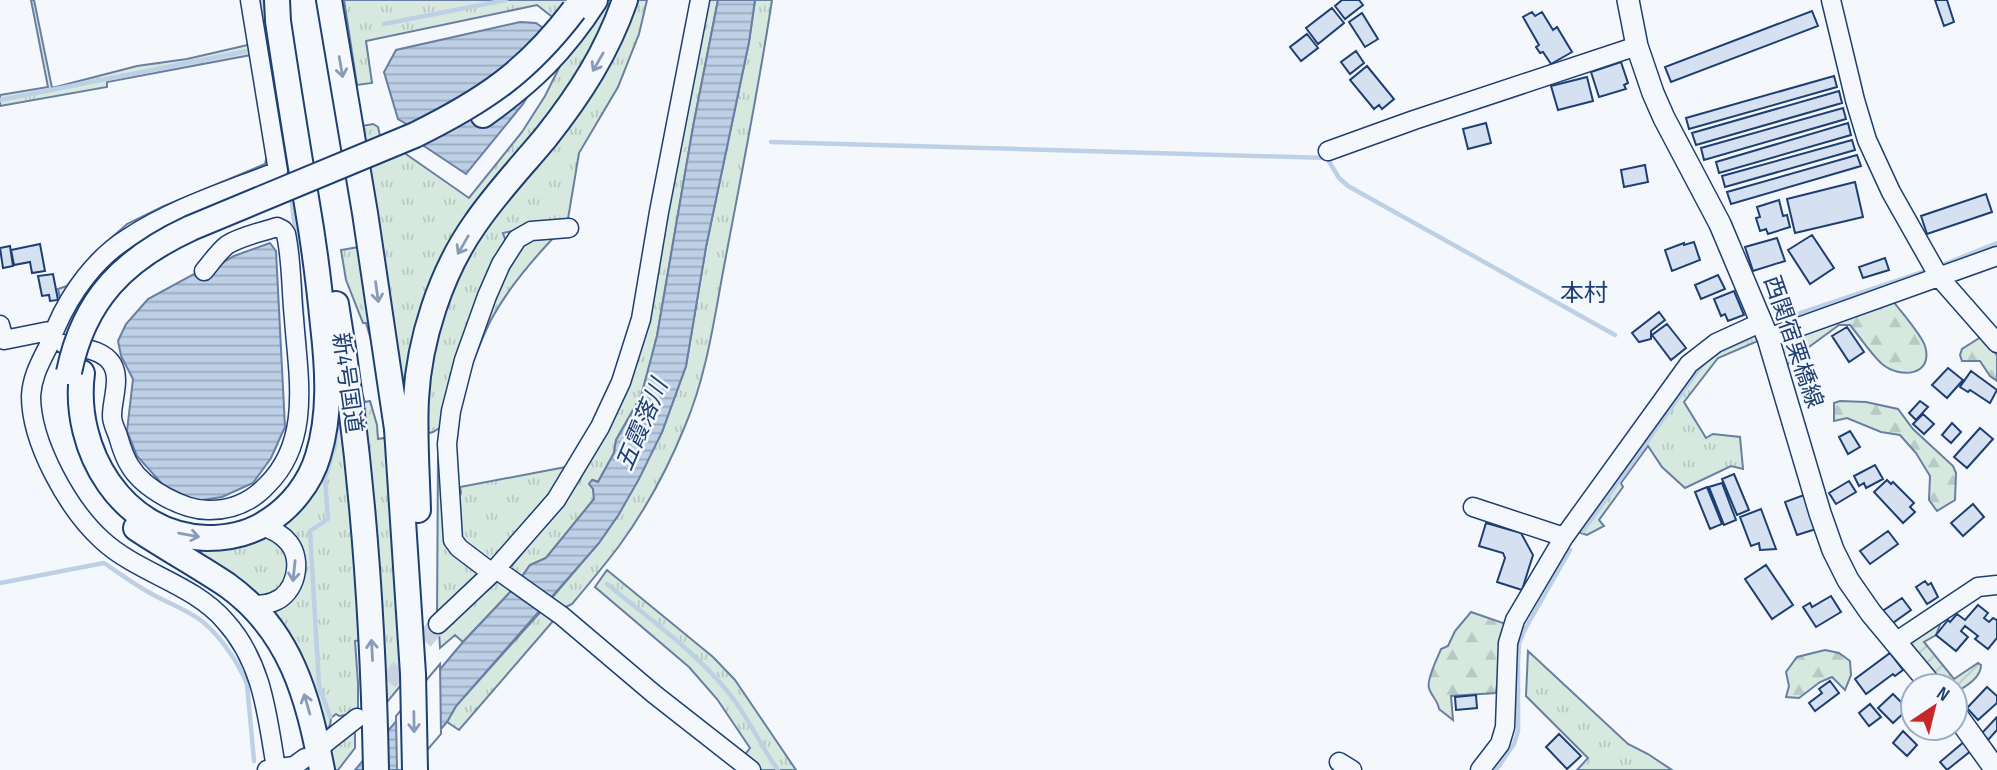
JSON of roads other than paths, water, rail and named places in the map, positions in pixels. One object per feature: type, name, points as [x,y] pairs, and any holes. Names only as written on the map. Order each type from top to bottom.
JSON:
[{"type":"highway","points":[[277,0],[278,20],[315,255],[328,377],[323,437],[308,480],[281,513],[261,526],[243,533],[220,538],[193,537],[173,532],[138,514],[111,487],[89,446],[80,407],[73,349],[91,308],[110,284],[135,260],[172,237],[191,228],[415,135],[477,102],[513,76],[583,7]]},
{"type":"highway","name":"新4号国道","points":[[285,0],[345,358],[368,573],[366,718],[376,770]]},
{"type":"highway","name":"新4号国道","points":[[329,0],[365,213],[397,429],[413,674],[415,770]]},
{"type":"highway","points":[[413,674],[418,518],[416,398],[423,347],[433,311],[448,272],[474,226],[584,85],[603,54],[625,0]]},
{"type":"highway","points":[[75,372],[66,398],[75,447],[84,468],[111,507],[131,525],[229,587],[251,605],[283,645],[305,696],[293,767]]},
{"type":"main road","name":"西関宿栗橋線","points":[[1628,0],[1637,46],[1662,115],[1720,224],[1765,330],[1833,550],[1848,580],[1871,613],[1920,672]]},
{"type":"main road","points":[[1969,731],[1996,770]]},
{"type":"street","points":[[250,0],[278,171],[158,220],[109,252],[76,290],[37,369],[31,396],[40,440],[56,478],[67,498],[102,540],[143,569],[188,591],[225,620],[243,644],[256,669],[264,698],[293,767]]},
{"type":"street","points":[[438,624],[499,573],[556,500],[600,427],[621,382],[641,319],[700,0]]},
{"type":"street","points":[[1831,0],[1867,140],[1891,192],[1940,277],[1997,344]]},
{"type":"street","points":[[1328,151],[1637,46]]},
{"type":"street","points":[[0,325],[4,340],[52,335],[103,354],[116,374],[112,418],[131,468],[164,496],[187,508],[222,509],[243,503],[260,493],[274,479],[293,444],[300,396],[286,234],[277,227],[229,244],[204,271]]},
{"type":"street","points":[[569,228],[531,231],[517,239],[500,264],[487,296],[464,360],[451,411],[447,444],[453,540],[459,548],[555,611],[751,770]]},
{"type":"street","points":[[1480,770],[1500,744],[1505,727],[1508,643],[1516,620],[1564,537],[1689,364],[1716,343],[1940,277],[1997,256]]},
{"type":"street","points":[[1472,507],[1564,537]]},
{"type":"street","points":[[251,605],[272,603],[279,599],[296,576],[295,553],[290,544],[282,535],[261,526]]},
{"type":"street","points":[[1894,643],[1978,587],[1997,584]]},
{"type":"street","points":[[324,744],[366,718]]},
{"type":"water","name":"五霞落川","points":[[718,0],[755,0],[749,42],[706,247],[686,366],[662,432],[639,479],[599,543],[456,706],[447,722],[406,770],[355,770],[463,642],[514,588],[530,565],[546,558],[594,499],[593,489],[589,484],[592,480],[598,482],[614,453],[616,440],[641,396],[657,336]]},
{"type":"water","points":[[520,22],[536,23],[561,41],[523,104],[466,174],[415,140],[415,129],[398,119],[384,72],[396,50]]},
{"type":"water","points":[[270,243],[276,251],[285,427],[271,458],[253,483],[222,497],[196,501],[163,485],[137,456],[127,431],[133,379],[121,356],[118,341],[126,324],[148,299],[203,269],[205,273],[234,256]]},
{"type":"waterway","points":[[261,0],[289,179]]},
{"type":"waterway","points":[[384,24],[506,0]]},
{"type":"waterway","points":[[0,100],[248,51]]},
{"type":"waterway","points":[[771,142],[1327,158],[1339,178],[1348,186],[1615,335]]},
{"type":"waterway","points":[[291,194],[298,259]]},
{"type":"waterway","points":[[1945,264],[1997,243]]},
{"type":"waterway","points":[[1786,318],[1926,271]]},
{"type":"waterway","points":[[300,281],[305,346]]},
{"type":"waterway","points":[[1716,353],[1748,339]]},
{"type":"waterway","points":[[1583,531],[1704,362]]},
{"type":"waterway","points":[[330,717],[319,685],[310,531],[328,519],[325,479],[335,445],[337,425]]},
{"type":"waterway","points":[[1496,770],[1514,744],[1518,731],[1519,643],[1570,550]]},
{"type":"waterway","points":[[0,583],[104,563],[144,590],[197,617],[222,642],[247,684],[254,761]]},
{"type":"waterway","points":[[607,584],[670,635],[715,677],[742,711],[778,770]]},
{"type":"tunnel","points":[[371,702],[438,624]]},
{"type":"district","name":"本村","points":[[1584,293]]}]
